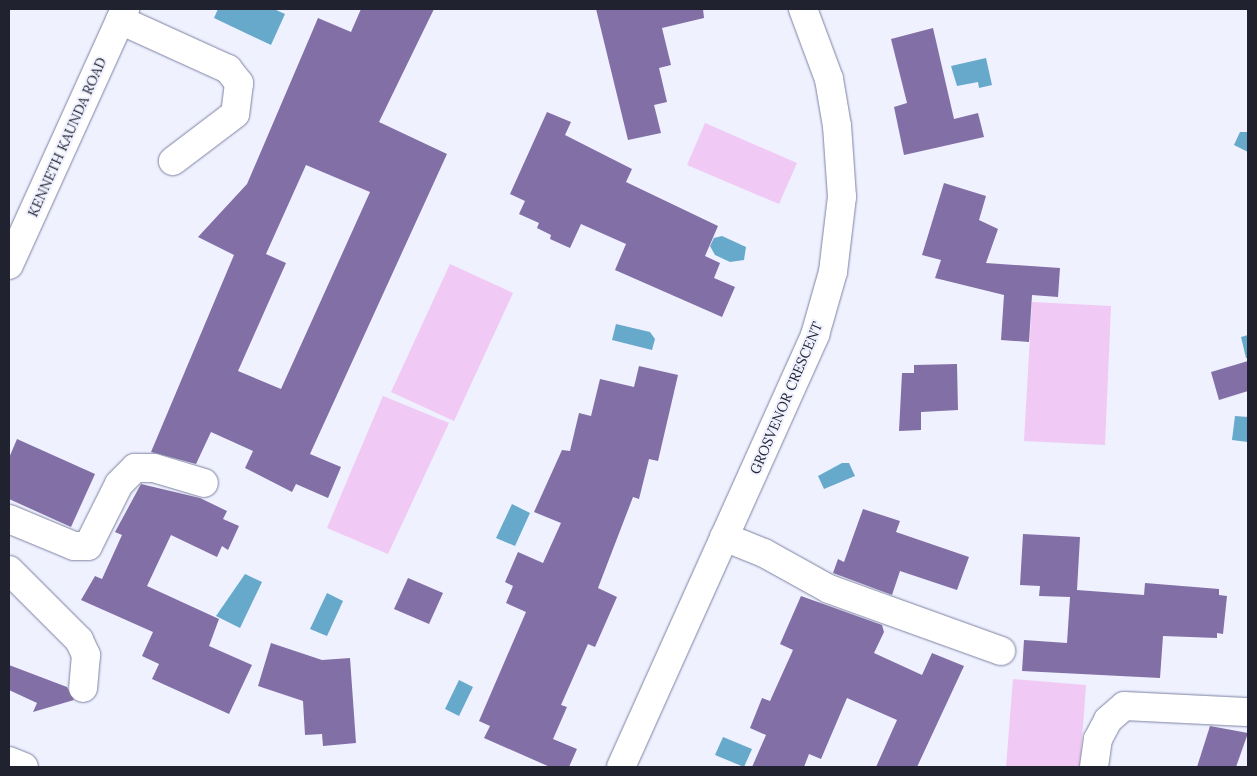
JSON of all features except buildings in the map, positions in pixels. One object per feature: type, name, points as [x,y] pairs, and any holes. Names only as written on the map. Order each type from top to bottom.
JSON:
[{"type":"street","name":"GROSVENOR CRESCENT","points":[[621,767],[815,335],[837,245],[842,197],[837,126],[829,79],[803,9]]},
{"type":"street","points":[[122,14],[228,69],[239,82],[235,114],[173,161]]},
{"type":"street","name":"KENNETH KAUNDA ROAD","points":[[9,265],[122,14]]},
{"type":"street","points":[[9,519],[74,546],[88,546],[118,484],[135,468],[154,468],[204,484]]},
{"type":"street","points":[[724,537],[764,552],[829,589],[1001,651]]},
{"type":"street","points":[[9,570],[79,640],[86,655],[84,688]]},
{"type":"street","points":[[1094,767],[1098,739],[1108,720],[1124,706],[1246,712]]},
{"type":"street","points":[[9,760],[24,767]]},
{"type":"shaded area","points":[[705,123],[797,163],[779,204],[687,165]]},
{"type":"shaded area","points":[[450,264],[513,293],[454,421],[391,392]]},
{"type":"shaded area","points":[[1032,302],[1111,306],[1105,445],[1024,441]]},
{"type":"shaded area","points":[[383,396],[449,423],[388,554],[327,528]]},
{"type":"shaded area","points":[[1013,679],[1086,685],[1080,767],[1006,767]]},
{"type":"water","points":[[218,9],[274,9],[285,14],[271,45],[214,18]]},
{"type":"water","points":[[986,58],[992,85],[979,88],[978,82],[957,86],[951,66]]},
{"type":"water","points":[[1240,132],[1248,132],[1248,152],[1234,145]]},
{"type":"water","points":[[722,236],[746,247],[744,260],[730,262],[715,255],[710,246],[714,238]]},
{"type":"water","points":[[616,324],[650,332],[655,339],[652,350],[612,340]]},
{"type":"water","points":[[1248,335],[1248,358],[1246,358],[1241,337]]},
{"type":"water","points":[[1235,416],[1248,417],[1248,442],[1232,440]]},
{"type":"water","points":[[842,463],[849,463],[855,476],[824,489],[818,476]]},
{"type":"water","points":[[512,504],[530,513],[515,546],[496,538]]},
{"type":"water","points":[[245,574],[262,582],[240,628],[216,616]]},
{"type":"water","points":[[327,593],[343,601],[327,636],[310,629]]},
{"type":"water","points":[[459,680],[473,687],[459,716],[445,709]]},
{"type":"water","points":[[723,737],[752,749],[744,767],[715,755]]}]
